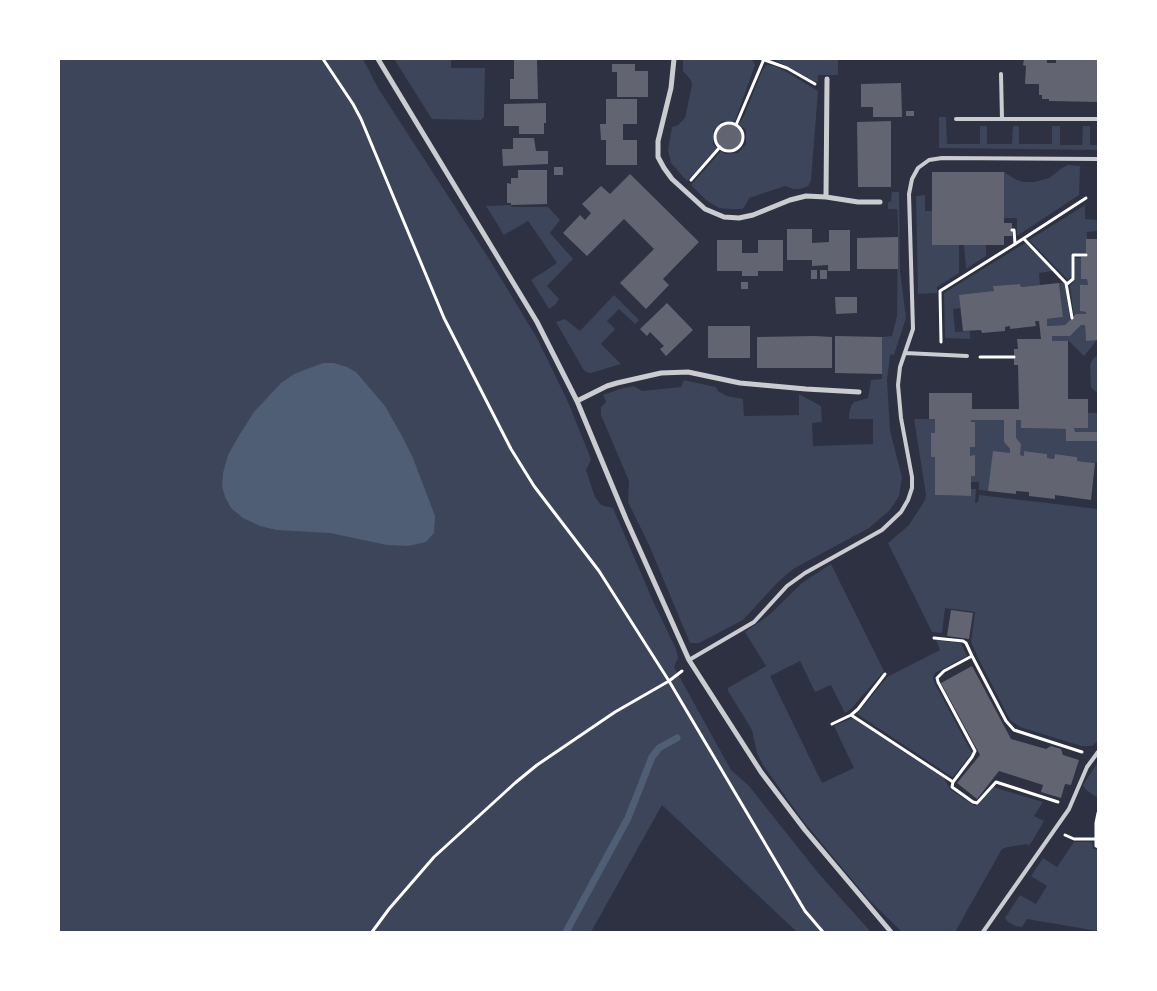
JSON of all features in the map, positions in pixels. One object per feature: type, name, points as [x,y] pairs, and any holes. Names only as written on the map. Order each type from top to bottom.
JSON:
[{"type":"street","points":[[378,59],[537,322],[577,401],[626,519],[689,660],[761,772],[805,830],[891,932]]},
{"type":"street","points":[[674,59],[671,88],[658,141],[658,152],[664,168],[705,209],[717,215],[732,218],[753,215],[782,202],[798,198],[826,197],[850,201],[880,202]]},
{"type":"street","points":[[826,197],[827,79]]},
{"type":"street","points":[[577,401],[617,383],[661,373],[688,372],[740,382],[859,392]]},
{"type":"lane","points":[[1001,74],[1002,119]]},
{"type":"lane","points":[[956,119],[1098,119]]},
{"type":"lane","points":[[689,660],[754,622],[787,586],[797,578],[882,530],[901,512],[908,500],[912,482],[912,470],[898,396],[899,376],[913,324],[910,290],[909,194],[912,179],[918,168],[929,160],[942,158],[1098,159]]},
{"type":"lane","points":[[905,353],[967,356]]},
{"type":"lane","points":[[983,932],[1071,806],[1086,770],[1098,752]]},
{"type":"path","points":[[323,59],[362,119],[444,318],[510,449],[529,479],[599,571],[669,681],[805,911],[823,932]]},
{"type":"path","points":[[736,124],[763,59],[786,68],[821,88],[827,88]]},
{"type":"path","points":[[734,123],[743,130],[743,142],[736,151],[725,152],[720,147],[716,143],[715,132],[722,124],[734,123]]},
{"type":"path","points":[[683,189],[720,147]]},
{"type":"path","points":[[941,355],[940,291],[1086,198]]},
{"type":"path","points":[[1012,230],[1014,230],[1015,244]]},
{"type":"path","points":[[1024,238],[1067,284],[1072,318]]},
{"type":"path","points":[[1067,284],[1073,278],[1073,255],[1086,255]]},
{"type":"path","points":[[967,356],[1014,357]]},
{"type":"path","points":[[934,638],[963,641],[966,644],[1006,721],[1014,730],[1094,757]]},
{"type":"path","points":[[972,656],[944,671],[937,679],[974,751],[972,757],[953,782],[952,787],[976,803],[996,782],[1071,806]]},
{"type":"path","points":[[372,932],[389,909],[434,858],[515,783],[537,765],[615,712],[669,681],[683,670],[689,660]]},
{"type":"path","points":[[832,724],[851,715],[858,709],[885,674]]},
{"type":"path","points":[[851,715],[953,782]]},
{"type":"path","points":[[1098,813],[1096,823],[1096,846],[1098,847]]},
{"type":"path","points":[[1056,828],[1070,838],[1096,839]]},
{"type":"shaded area","points":[[59,59],[363,59],[378,88],[491,262],[537,338],[568,402],[589,454],[591,460],[586,470],[595,497],[601,505],[613,508],[676,649],[678,658],[674,667],[731,770],[749,786],[819,874],[871,932],[797,932],[662,805],[591,932],[59,932]]},
{"type":"shaded area","points":[[394,59],[451,59],[451,68],[485,68],[484,117],[481,120],[432,119]]},
{"type":"shaded area","points":[[683,59],[752,59],[755,65],[735,121],[722,121],[713,131],[713,144],[717,148],[687,181],[671,163],[668,150],[672,127],[678,125],[685,118],[692,85],[691,80],[683,71]]},
{"type":"shaded area","points":[[774,59],[838,59],[838,75],[818,75],[818,82],[814,81]]},
{"type":"shaded area","points":[[766,65],[775,66],[787,72],[818,91],[811,181],[808,186],[800,189],[785,186],[749,198],[742,209],[719,208],[707,201],[691,185],[721,151],[725,154],[738,153],[746,144],[746,130],[739,124]]},
{"type":"shaded area","points":[[939,117],[946,117],[947,144],[980,144],[980,126],[987,126],[987,144],[1012,144],[1013,126],[1019,126],[1019,144],[1052,144],[1052,126],[1060,126],[1060,145],[1082,145],[1083,126],[1090,126],[1090,145],[1098,145],[1098,150],[939,148]]},
{"type":"shaded area","points":[[1068,165],[1080,166],[1079,195],[1017,236],[1017,218],[1004,218],[1004,172],[1023,182],[1034,182],[1049,178]]},
{"type":"shaded area","points":[[892,192],[899,192],[900,271],[906,318],[894,355],[891,354],[890,356],[887,380],[890,431],[902,477],[899,496],[890,510],[869,528],[793,569],[777,583],[743,620],[699,643],[690,643],[649,545],[628,502],[629,481],[601,415],[601,407],[606,402],[603,395],[634,386],[642,391],[681,387],[684,380],[716,387],[718,391],[727,396],[743,399],[744,416],[799,415],[799,394],[821,406],[822,422],[812,423],[813,446],[873,444],[873,419],[849,419],[849,414],[854,402],[868,398],[871,380],[882,379],[882,337],[892,336],[897,316],[898,224],[897,209],[888,209],[888,202],[891,202]]},
{"type":"shaded area","points":[[925,195],[925,211],[932,211],[959,245],[959,273],[937,287],[937,293],[918,294],[916,196]]},
{"type":"shaded area","points":[[511,205],[512,207],[548,207],[560,220],[550,233],[573,259],[547,286],[559,299],[549,309],[531,280],[557,263],[528,221],[504,235],[486,206]]},
{"type":"shaded area","points":[[1085,205],[1085,219],[1098,220],[1098,231],[1087,232],[1086,253],[1071,254],[1071,276],[1068,280],[1029,240]]},
{"type":"shaded area","points":[[1025,243],[1053,271],[1039,273],[1040,285],[1021,287],[1020,284],[994,286],[994,291],[961,308],[953,309],[955,332],[970,331],[970,339],[945,338],[944,293]]},
{"type":"shaded area","points":[[964,245],[986,245],[986,256],[966,269]]},
{"type":"shaded area","points":[[1075,258],[1081,258],[1081,278],[1087,279],[1088,285],[1080,286],[1080,311],[1086,312],[1086,314],[1074,317],[1070,286],[1075,280]]},
{"type":"shaded area","points":[[1059,283],[1064,283],[1065,285],[1070,320],[1065,325],[1047,326],[1047,319],[1063,317]]},
{"type":"shaded area","points":[[614,295],[639,320],[635,324],[619,309],[607,321],[615,329],[601,344],[621,364],[591,373],[586,372],[556,322],[565,319],[580,331]]},
{"type":"shaded area","points":[[1081,325],[1085,325],[1086,340],[1097,340],[1084,356],[1069,341],[1052,341],[1052,336],[1070,336]]},
{"type":"shaded area","points":[[1098,354],[1098,432],[1075,432],[1074,428],[1088,428],[1088,413],[1097,413],[1097,393],[1091,387],[1090,365]]},
{"type":"shaded area","points":[[323,363],[334,363],[356,372],[385,406],[413,458],[435,516],[434,533],[426,542],[408,546],[387,545],[330,533],[276,530],[260,526],[243,518],[231,508],[222,486],[223,473],[228,455],[240,434],[254,412],[281,383],[294,374]]},
{"type":"shaded area","points":[[914,419],[935,419],[935,433],[931,433],[931,457],[935,457],[935,495],[971,496],[971,489],[976,489],[975,503],[978,502],[979,495],[1098,509],[1098,741],[1092,746],[1081,746],[1020,727],[1010,720],[971,642],[975,612],[945,608],[942,633],[932,632],[888,543],[909,525],[925,500],[926,495]]},
{"type":"shaded area","points":[[971,420],[1004,420],[1004,442],[1010,449],[1010,453],[988,491],[979,490],[979,482],[971,482],[971,476],[975,476],[975,456],[970,456],[970,447],[975,447],[975,422],[971,422]]},
{"type":"shaded area","points":[[1016,420],[1021,420],[1021,428],[1066,429],[1066,441],[1098,441],[1098,463],[1077,461],[1077,457],[1055,454],[1054,459],[1047,458],[1047,454],[1025,451],[1024,456],[1020,455],[1016,438]]},
{"type":"shaded area","points":[[831,564],[884,671],[851,709],[845,713],[831,685],[815,692],[800,661],[770,676],[822,783],[854,768],[834,726],[852,718],[944,778],[950,789],[975,806],[979,804],[993,787],[1043,802],[1034,816],[1044,821],[1033,840],[1028,846],[1027,844],[1002,849],[955,932],[902,932],[869,900],[803,821],[763,765],[757,753],[752,730],[728,691],[728,688],[766,666],[745,632],[769,615],[802,583]]},
{"type":"shaded area","points":[[936,640],[961,643],[967,656],[935,673],[933,677],[972,753],[952,777],[857,714],[887,677],[940,650]]},
{"type":"shaded area","points":[[1098,762],[1098,798],[1086,790],[1083,785]]},
{"type":"shaded area","points":[[1074,842],[1092,842],[1093,849],[1098,849],[1098,931],[1027,919],[1022,927],[1008,922],[1005,918],[1020,895],[1036,904],[1047,886],[1031,876],[1043,858],[1057,867]]},
{"type":"building","points":[[514,59],[537,59],[538,99],[510,99],[510,79],[514,79]]},
{"type":"building","points":[[1024,59],[1047,59],[1047,63],[1056,63],[1056,59],[1098,59],[1098,102],[1049,101],[1049,99],[1042,99],[1042,95],[1039,95],[1039,84],[1025,84],[1026,66],[1023,65]]},
{"type":"building","points":[[612,64],[635,64],[635,71],[648,71],[648,97],[617,97],[617,72],[612,72]]},
{"type":"building","points":[[901,83],[902,117],[873,117],[873,107],[861,107],[861,84]]},
{"type":"building","points":[[606,99],[637,99],[637,124],[623,124],[623,140],[637,140],[637,165],[606,165],[606,140],[601,140],[600,124],[606,124]]},
{"type":"building","points":[[546,103],[544,134],[519,134],[519,126],[504,126],[504,104]]},
{"type":"building","points":[[906,111],[914,111],[914,116],[906,116]]},
{"type":"building","points":[[891,121],[891,187],[858,187],[857,122]]},
{"type":"building","points":[[729,124],[738,128],[742,137],[738,146],[729,150],[720,146],[716,137],[720,128]]},
{"type":"building","points":[[513,138],[534,138],[536,151],[548,151],[548,164],[503,166],[502,149],[513,149]]},
{"type":"building","points":[[554,167],[563,167],[563,175],[554,175]]},
{"type":"building","points":[[518,170],[547,170],[547,204],[511,205],[511,203],[507,203],[507,183],[511,184],[511,178],[518,178]]},
{"type":"building","points":[[932,172],[1004,172],[1004,223],[1012,223],[1012,236],[1004,236],[1004,245],[932,245]]},
{"type":"building","points":[[630,174],[699,242],[663,279],[669,285],[646,309],[620,283],[654,249],[624,219],[587,256],[563,233],[580,215],[585,220],[591,213],[582,204],[601,186],[610,194]]},
{"type":"building","points":[[787,229],[812,229],[812,243],[829,242],[829,230],[850,230],[850,271],[828,271],[828,265],[812,266],[812,260],[787,260]]},
{"type":"building","points":[[898,237],[898,269],[857,269],[857,238]]},
{"type":"building","points":[[1086,239],[1098,239],[1098,340],[1086,341],[1085,325],[1081,325],[1070,336],[1052,336],[1052,341],[1068,341],[1068,399],[1088,399],[1088,428],[1074,428],[1075,432],[1098,432],[1098,441],[1066,441],[1066,429],[1021,428],[1021,420],[1016,420],[1016,438],[1021,444],[1020,455],[1024,456],[1024,451],[1047,454],[1047,458],[1054,459],[1055,454],[1077,457],[1077,461],[1095,463],[1091,500],[1055,495],[1055,499],[1029,496],[1029,492],[1016,491],[1016,494],[988,491],[993,451],[1010,453],[1010,449],[1004,442],[1004,420],[971,420],[971,422],[975,422],[975,447],[970,447],[970,456],[975,455],[975,476],[971,476],[971,496],[935,495],[935,457],[931,457],[931,433],[935,433],[935,419],[929,419],[929,393],[972,393],[972,409],[1019,409],[1018,365],[1014,365],[1014,349],[1018,349],[1017,339],[1041,339],[1039,321],[1035,321],[1036,326],[1010,329],[1010,326],[1005,327],[1005,331],[982,333],[981,330],[963,331],[959,295],[994,291],[993,286],[1020,284],[1021,287],[1059,283],[1063,317],[1047,319],[1047,326],[1065,325],[1076,314],[1086,314],[1086,312],[1080,311],[1080,285],[1088,285],[1087,279],[1081,279],[1081,257],[1086,257]]},
{"type":"building","points":[[717,240],[742,240],[742,253],[758,253],[758,240],[783,240],[783,271],[758,271],[758,276],[742,276],[742,271],[717,271]]},
{"type":"building","points":[[811,270],[817,270],[817,279],[811,279]]},
{"type":"building","points":[[820,270],[827,270],[827,279],[820,279]]},
{"type":"building","points":[[741,282],[748,282],[748,289],[741,289]]},
{"type":"building","points":[[835,297],[857,297],[857,313],[836,314]]},
{"type":"building","points":[[667,303],[693,330],[666,356],[660,349],[664,346],[650,332],[647,336],[640,329]]},
{"type":"building","points":[[708,326],[750,326],[750,358],[708,358]]},
{"type":"building","points":[[835,336],[882,337],[882,374],[835,373]]},
{"type":"building","points":[[757,337],[832,337],[832,368],[757,368]]},
{"type":"building","points":[[951,610],[973,613],[969,639],[947,636]]},
{"type":"building","points":[[972,666],[1011,739],[1046,749],[1051,746],[1061,749],[1063,755],[1079,760],[1071,785],[1065,784],[1061,798],[1041,792],[1043,785],[999,771],[977,799],[957,783],[980,755],[941,683]]},
{"type":"waterway","points":[[566,932],[628,818],[652,757],[659,748],[677,738]]}]
